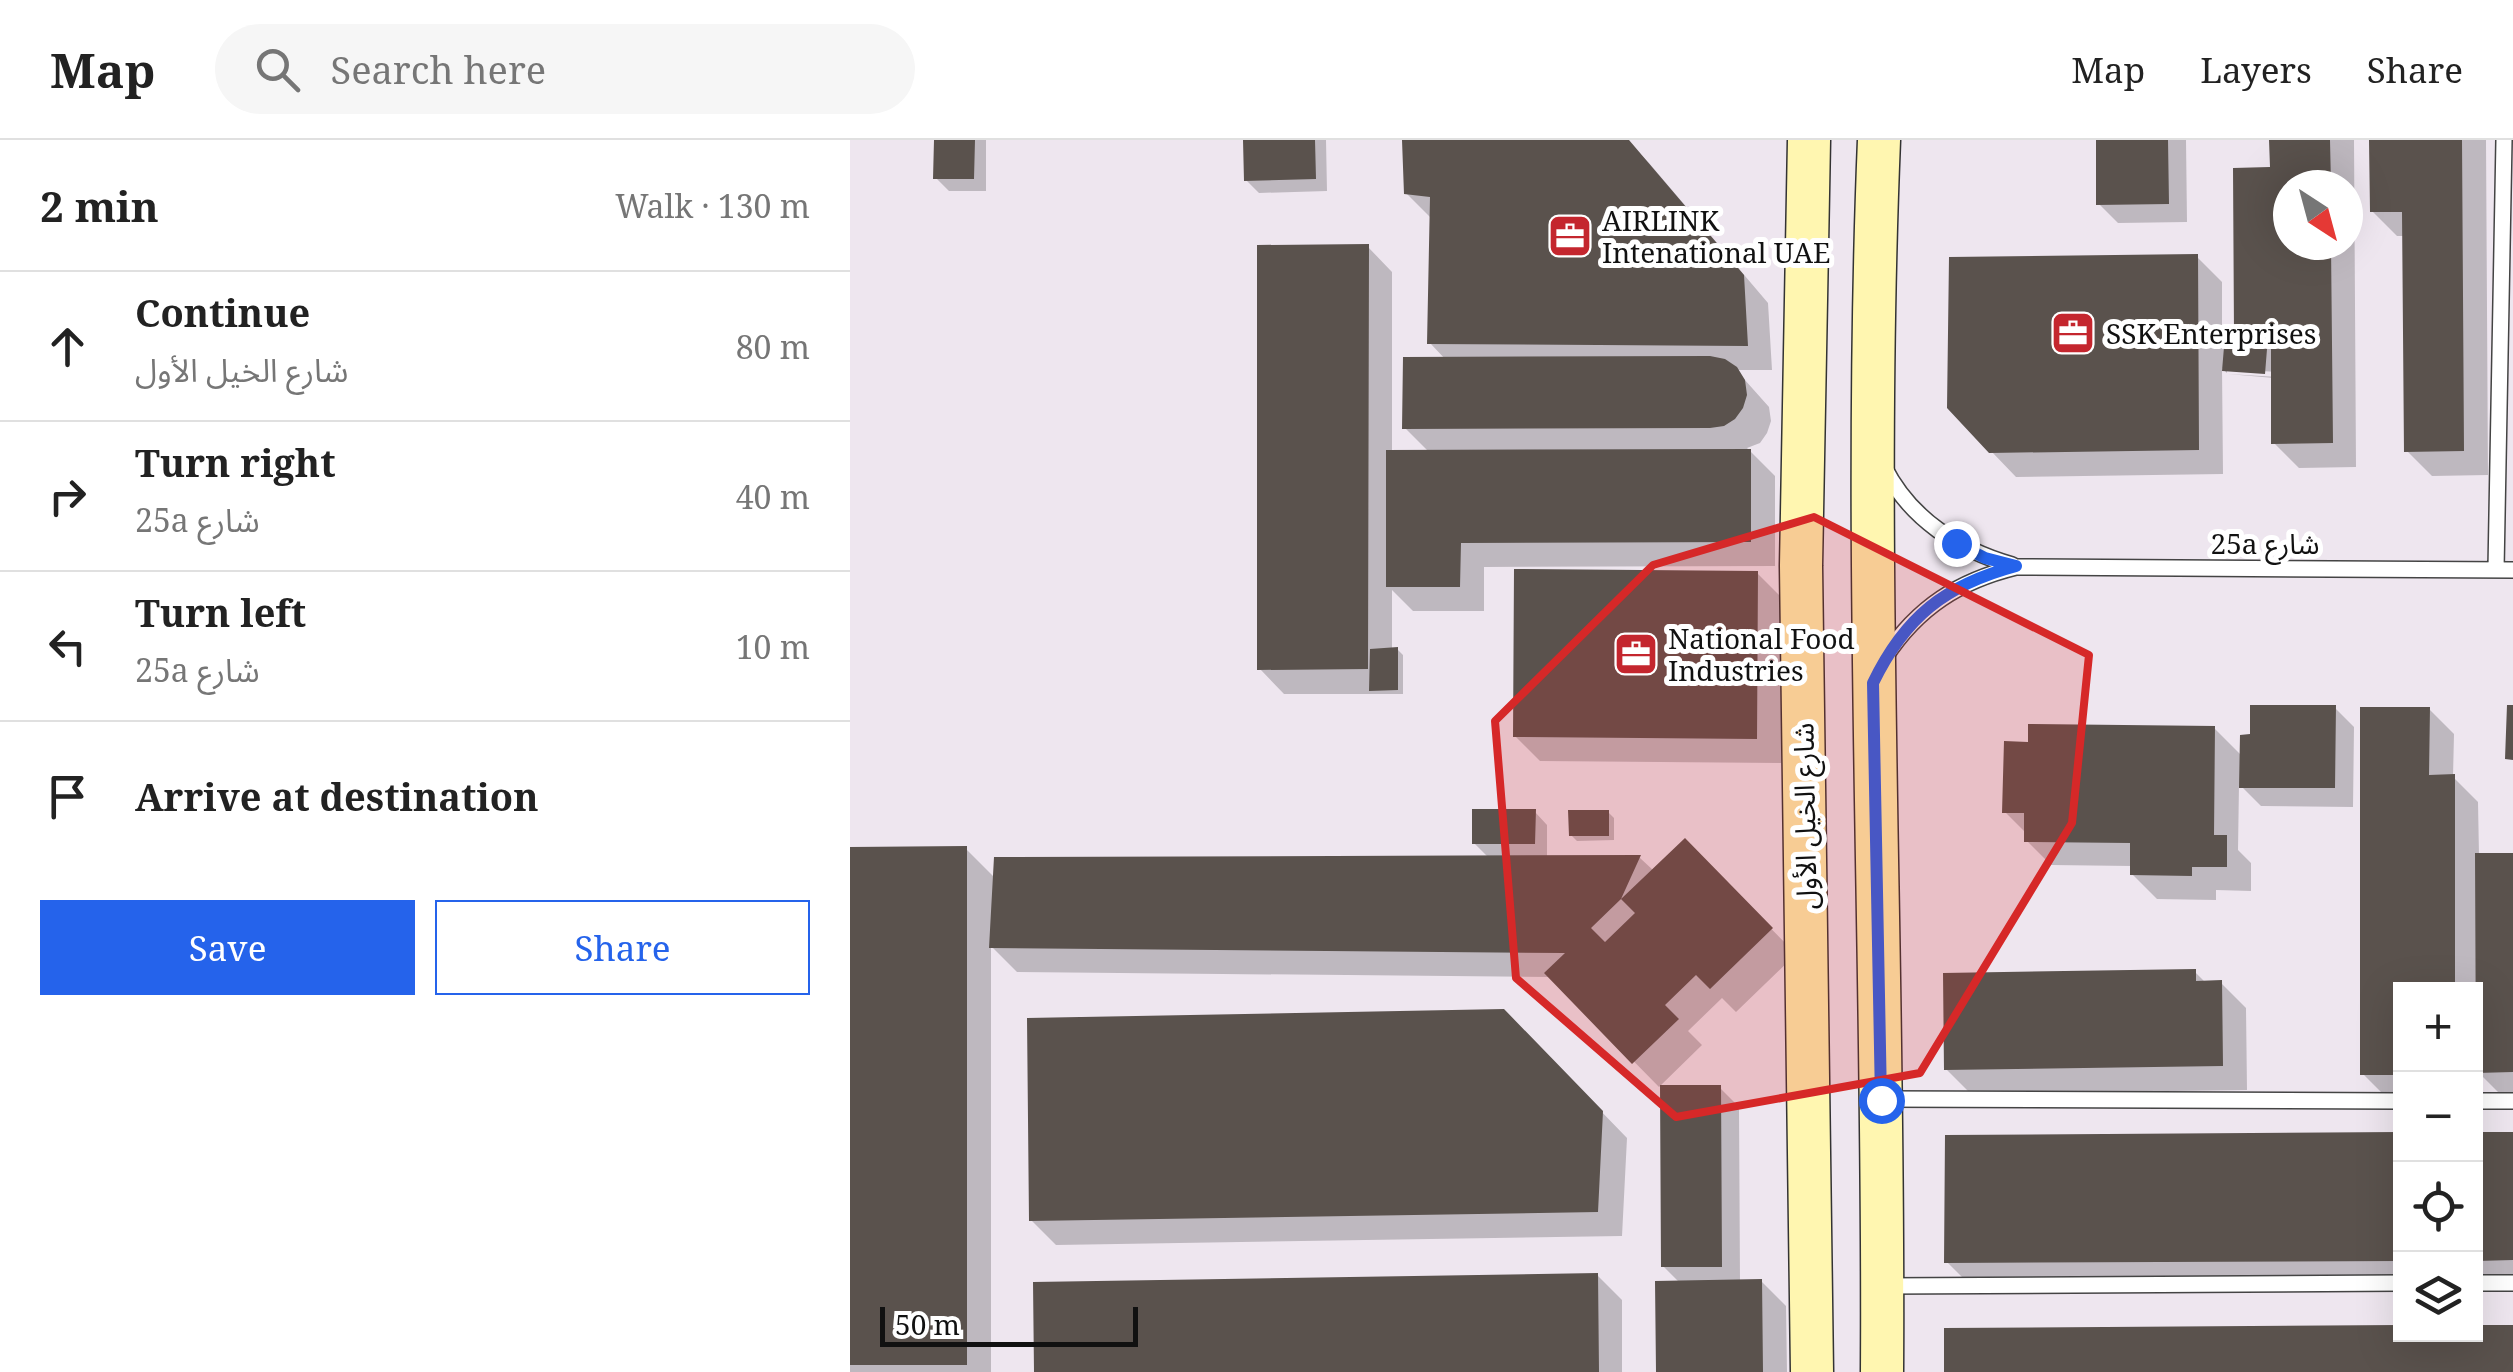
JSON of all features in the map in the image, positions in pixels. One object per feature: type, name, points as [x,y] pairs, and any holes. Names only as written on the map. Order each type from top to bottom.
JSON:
[{"type":"main road","points":[[1882,1372],[1873,683],[1874,448],[1878,161],[1899,140]]},
{"type":"main road","name":"شارع الخيل الأول","points":[[1804,147],[1801,566],[1812,1372]]},
{"type":"lane","points":[[2504,140],[2504,570]]},
{"type":"lane","name":"25a شارع","points":[[1874,448],[1888,476],[1930,525],[1985,558],[2016,566],[2504,570]]},
{"type":"lane","name":"25a شارع","points":[[1873,683],[1900,635],[1940,598],[1964,584],[2016,566]]},
{"type":"lane","points":[[1881,1100],[2393,1101]]},
{"type":"lane","points":[[2483,1101],[2513,1101]]},
{"type":"lane","points":[[2483,1283],[2513,1282]]},
{"type":"lane","points":[[1883,1286],[2393,1283]]},
{"type":"highlighted area","points":[[1814,517],[2089,655],[2072,823],[1920,1073],[1676,1117],[1516,978],[1495,721],[1653,565]]},
{"type":"shaded area","points":[[850,140],[2513,140],[2513,1372],[850,1372]]},
{"type":"building","points":[[934,140],[975,140],[974,179],[933,179]]},
{"type":"building","points":[[1243,140],[1315,140],[1316,179],[1244,181]]},
{"type":"building","name":"AIRLINK Intenational UAE","points":[[1402,140],[1629,140],[1744,275],[1748,346],[1427,344],[1430,197],[1404,194]]},
{"type":"building","points":[[2096,140],[2168,140],[2169,204],[2096,205]]},
{"type":"building","points":[[2269,140],[2330,140],[2331,170],[2273,170],[2273,260],[2331,260],[2333,443],[2271,444],[2271,332],[2234,333],[2233,168],[2270,167]]},
{"type":"building","points":[[2369,140],[2462,140],[2464,451],[2404,452],[2402,212],[2370,212]]},
{"type":"building","points":[[1369,244],[1368,669],[1257,670],[1257,245]]},
{"type":"building","name":"SSK Enterprises","points":[[2198,254],[2199,450],[1989,453],[1947,408],[1949,257]]},
{"type":"building","points":[[2224,347],[2267,349],[2265,374],[2222,371]]},
{"type":"building","points":[[1710,356],[1737,367],[1745,380],[1747,395],[1743,408],[1724,426],[1402,429],[1403,357]]},
{"type":"building","points":[[1751,449],[1751,542],[1461,543],[1460,587],[1386,587],[1386,450]]},
{"type":"building","name":"National Food Industries","points":[[1514,569],[1758,571],[1757,739],[1513,737]]},
{"type":"building","points":[[1398,647],[1398,690],[1369,691],[1370,649]]},
{"type":"building","points":[[2250,705],[2336,705],[2335,788],[2239,788],[2240,735],[2250,734]]},
{"type":"building","points":[[2507,705],[2513,705],[2513,760],[2505,759]]},
{"type":"building","points":[[2360,707],[2430,707],[2429,775],[2455,774],[2455,982],[2393,982],[2393,1075],[2360,1075]]},
{"type":"building","points":[[2028,724],[2215,726],[2214,835],[2227,835],[2227,867],[2192,867],[2192,876],[2130,875],[2130,843],[2024,842],[2024,813],[2002,813],[2004,741],[2028,742]]},
{"type":"building","points":[[1472,809],[1536,809],[1535,844],[1472,844]]},
{"type":"building","points":[[1568,810],[1609,810],[1609,836],[1569,836]]},
{"type":"building","points":[[1685,838],[1773,928],[1710,989],[1696,975],[1665,1005],[1679,1019],[1632,1064],[1544,973],[1565,953],[989,948],[994,857],[1641,855],[1621,899]],"holes":[[[1621,899],[1635,913],[1605,942],[1591,928]]]},
{"type":"building","points":[[967,846],[967,1365],[850,1365],[850,847]]},
{"type":"building","points":[[2475,853],[2513,853],[2513,1072],[2483,1073],[2483,982],[2476,982]]},
{"type":"building","points":[[2196,969],[2196,981],[2222,980],[2223,1066],[1944,1070],[1943,973]]},
{"type":"building","points":[[1504,1009],[1603,1111],[1598,1212],[1029,1221],[1027,1018]]},
{"type":"building","points":[[1660,1085],[1721,1085],[1722,1267],[1661,1267]]},
{"type":"building","points":[[2393,1132],[2393,1261],[1944,1263],[1945,1135]]},
{"type":"building","points":[[2483,1132],[2513,1132],[2513,1260],[2483,1261]]},
{"type":"building","points":[[1598,1273],[1599,1372],[1034,1372],[1033,1282]]},
{"type":"building","points":[[1762,1279],[1763,1372],[1656,1372],[1655,1281]]},
{"type":"building","points":[[2393,1325],[2393,1342],[2483,1342],[2483,1325],[2513,1325],[2513,1372],[1944,1372],[1944,1328]]},
{"type":"place","name":"AIRLINK Intenational UAE","points":[[1570,236]]},
{"type":"place","name":"SSK Enterprises","points":[[2073,333]]},
{"type":"place","name":"National Food Industries","points":[[1636,654]]},
{"type":"route","points":[[1881,1100],[1873,683],[1900,635],[1919,615],[1964,584],[2016,566],[1985,558],[1956,543]]}]
